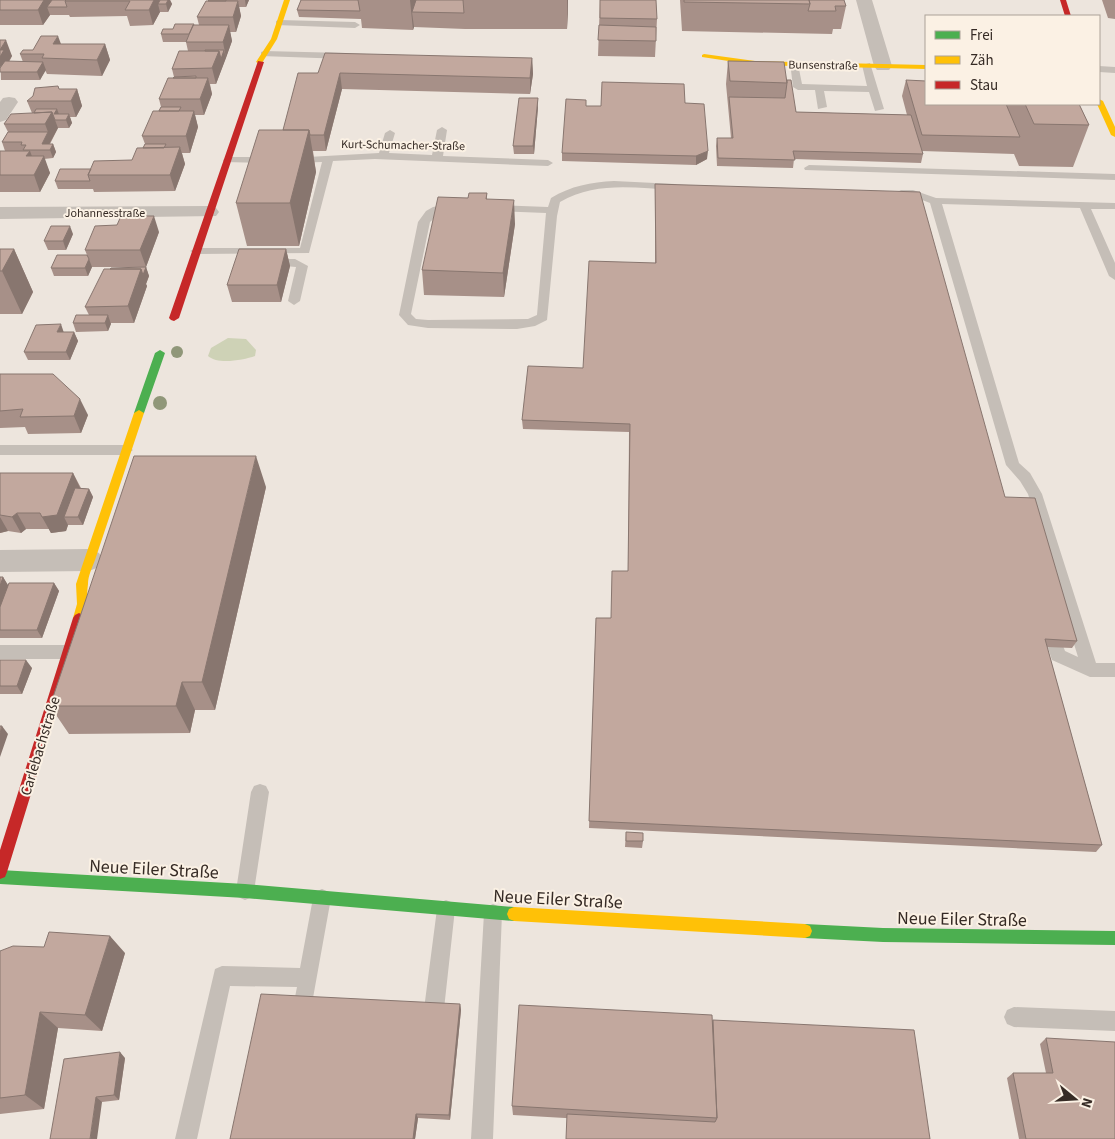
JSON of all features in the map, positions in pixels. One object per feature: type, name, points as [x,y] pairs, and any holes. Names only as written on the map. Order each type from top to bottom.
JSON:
[{"type":"street","points":[[174,318],[264,54],[279,23],[287,0]]},
{"type":"street","name":"Bunsenstraße","points":[[864,0],[875,66]]},
{"type":"street","points":[[1063,0],[1068,15]]},
{"type":"street","name":"Bunsenstraße","points":[[704,56],[754,63],[925,67]]},
{"type":"street","points":[[1100,102],[1115,135]]},
{"type":"street","name":"Johannesstraße","points":[[0,213],[209,212]]},
{"type":"street","name":"Carlebachstraße","points":[[0,872],[83,604],[82,584],[89,560],[160,353]]},
{"type":"street","points":[[0,561],[89,560]]},
{"type":"street","name":"Neue Eiler Straße","points":[[0,877],[245,891],[493,913],[883,935],[1115,938]]},
{"type":"lane","points":[[279,23],[355,25]]},
{"type":"lane","points":[[264,54],[352,56]]},
{"type":"lane","points":[[793,64],[798,87],[873,89]]},
{"type":"lane","points":[[875,66],[873,89],[879,109]]},
{"type":"lane","points":[[1100,69],[1115,70]]},
{"type":"lane","points":[[819,87],[822,107]]},
{"type":"lane","points":[[437,158],[442,130]]},
{"type":"lane","points":[[383,156],[390,133]]},
{"type":"lane","name":"Kurt-Schumacher-Straße","points":[[228,160],[328,159],[383,156],[548,163]]},
{"type":"lane","points":[[194,256],[305,251],[328,159]]},
{"type":"lane","points":[[809,168],[1115,177]]},
{"type":"lane","points":[[552,210],[438,208],[429,214],[424,222],[405,315],[412,322],[517,325],[531,323],[542,317],[552,210],[555,200],[577,188],[611,184],[689,187]]},
{"type":"lane","points":[[884,192],[913,193],[935,201],[1115,206]]},
{"type":"lane","points":[[935,201],[1013,465],[1025,477],[1035,494],[1090,670]]},
{"type":"lane","points":[[1084,206],[1115,276]]},
{"type":"lane","points":[[194,256],[295,262],[302,266],[294,301]]},
{"type":"lane","points":[[0,450],[126,450]]},
{"type":"lane","points":[[1024,506],[1035,494]]},
{"type":"lane","points":[[1056,648],[1058,655],[1090,670],[1115,670]]},
{"type":"lane","points":[[0,652],[69,652]]},
{"type":"lane","points":[[245,891],[260,792]]},
{"type":"lane","points":[[304,1002],[322,898]]},
{"type":"lane","points":[[434,1009],[446,909]]},
{"type":"lane","points":[[482,1139],[493,913]]},
{"type":"lane","points":[[186,1139],[222,976],[308,978]]},
{"type":"lane","points":[[1014,1017],[1115,1021]]},
{"type":"green space","points":[[228,338],[246,339],[256,350],[255,356],[224,361],[212,359],[208,356],[211,348]]},
{"type":"building","points":[[0,0],[44,0],[38,10],[0,10]]},
{"type":"building","points":[[52,0],[66,0],[67,7],[47,7]]},
{"type":"building","points":[[66,0],[154,0],[149,10],[125,10],[130,1]]},
{"type":"building","points":[[160,0],[168,0],[166,4],[158,4]]},
{"type":"building","points":[[226,0],[226,1],[208,1]]},
{"type":"building","points":[[301,0],[358,0],[360,11],[297,10]]},
{"type":"building","points":[[416,0],[463,0],[464,13],[412,12]]},
{"type":"building","points":[[600,0],[656,0],[657,19],[600,18]]},
{"type":"building","points":[[684,0],[809,0],[810,4],[684,2]]},
{"type":"building","points":[[809,0],[844,0],[846,6],[835,6],[836,11],[808,11]]},
{"type":"building","points":[[206,1],[238,1],[233,17],[197,17]]},
{"type":"building","points":[[175,24],[194,24],[189,34],[161,34],[163,29],[173,29]]},
{"type":"building","points":[[193,25],[229,25],[223,42],[186,42]]},
{"type":"building","points":[[599,25],[656,27],[656,41],[598,40]]},
{"type":"building","points":[[41,36],[58,36],[53,44],[105,44],[97,60],[42,58],[44,54],[20,54],[23,50],[33,50]]},
{"type":"building","points":[[0,40],[6,40],[0,50]]},
{"type":"building","points":[[205,50],[224,50],[221,59],[219,51]]},
{"type":"building","points":[[179,51],[219,51],[212,68],[172,69]]},
{"type":"building","points":[[325,53],[532,58],[530,78],[340,73],[324,135],[310,135],[309,130],[283,130],[298,73],[318,73]]},
{"type":"building","points":[[5,61],[43,62],[37,72],[0,72],[0,68]]},
{"type":"building","points":[[728,61],[784,62],[787,83],[730,81]]},
{"type":"building","points":[[196,76],[196,78],[173,78],[174,77]]},
{"type":"building","points":[[168,78],[208,78],[200,99],[159,99]]},
{"type":"building","points":[[787,80],[791,80],[796,112],[911,115],[923,154],[793,151],[795,160],[718,158],[717,138],[733,138],[729,97],[785,98]]},
{"type":"building","points":[[906,80],[925,81],[925,105],[1006,105],[1020,137],[922,135]]},
{"type":"building","points":[[602,82],[684,84],[685,103],[704,104],[708,151],[696,156],[562,153],[566,99],[586,100],[586,106],[601,106]]},
{"type":"building","points":[[58,86],[59,89],[77,89],[71,101],[27,101],[33,96],[35,88]]},
{"type":"building","points":[[519,98],[538,98],[533,146],[513,146]]},
{"type":"building","points":[[1025,105],[1079,105],[1089,125],[1034,124]]},
{"type":"building","points":[[161,107],[181,107],[179,111],[159,111]]},
{"type":"building","points":[[36,109],[57,109],[54,114],[69,114],[66,120],[55,120],[52,112],[34,113]]},
{"type":"building","points":[[153,111],[194,111],[186,136],[142,136]]},
{"type":"building","points":[[52,112],[45,124],[4,124],[11,114]]},
{"type":"building","points":[[259,130],[309,130],[290,203],[236,203]]},
{"type":"building","points":[[8,132],[48,132],[42,144],[53,144],[50,150],[23,150],[26,145],[21,145],[22,142],[2,142]]},
{"type":"building","points":[[145,144],[166,144],[164,148],[143,148]]},
{"type":"building","points":[[180,147],[170,175],[88,175],[94,161],[132,160],[137,148]]},
{"type":"building","points":[[0,151],[30,151],[26,156],[44,156],[34,175],[0,175]]},
{"type":"building","points":[[60,169],[91,169],[88,175],[90,181],[55,181]]},
{"type":"building","points":[[655,184],[920,192],[1005,497],[1035,498],[1077,641],[1045,639],[1102,845],[589,821],[596,618],[611,618],[612,571],[628,571],[630,424],[522,420],[528,366],[583,368],[589,261],[656,263]]},
{"type":"building","points":[[469,193],[487,193],[486,199],[514,200],[503,273],[422,270],[438,197],[468,198]]},
{"type":"building","points":[[121,216],[154,216],[140,250],[85,250],[95,226],[117,225]]},
{"type":"building","points":[[51,226],[70,226],[63,241],[44,241]]},
{"type":"building","points":[[0,249],[14,249],[2,271],[0,271]]},
{"type":"building","points":[[239,249],[286,249],[277,285],[227,285]]},
{"type":"building","points":[[57,255],[87,255],[89,259],[85,268],[51,268]]},
{"type":"building","points":[[146,267],[143,275],[141,269],[110,269],[111,268]]},
{"type":"building","points":[[104,269],[141,269],[128,306],[85,307]]},
{"type":"building","points":[[76,315],[108,315],[105,323],[73,323]]},
{"type":"building","points":[[61,324],[57,332],[74,332],[66,352],[24,352],[36,325]]},
{"type":"building","points":[[0,374],[53,374],[80,399],[74,416],[20,417],[23,409],[0,411]]},
{"type":"building","points":[[134,456],[256,456],[202,682],[182,682],[176,706],[50,706]]},
{"type":"building","points":[[0,473],[73,473],[57,515],[42,517],[40,513],[17,513],[12,517],[0,515]]},
{"type":"building","points":[[75,488],[89,489],[78,517],[64,517]]},
{"type":"building","points":[[9,583],[54,583],[37,630],[0,630],[0,607]]},
{"type":"building","points":[[0,660],[26,660],[17,686],[0,686]]},
{"type":"building","points":[[626,832],[643,833],[643,841],[626,841]]},
{"type":"building","points":[[49,932],[110,936],[85,1015],[40,1012],[25,1095],[0,1098],[0,951],[13,946],[44,947]]},
{"type":"building","points":[[261,994],[460,1004],[449,1115],[416,1114],[413,1139],[230,1139]]},
{"type":"building","points":[[519,1005],[712,1015],[717,1118],[512,1106]]},
{"type":"building","points":[[713,1020],[914,1030],[930,1139],[566,1139],[567,1114],[715,1122],[717,1118]]},
{"type":"building","points":[[1046,1038],[1115,1042],[1115,1139],[1026,1139],[1013,1073],[1053,1073]]},
{"type":"building","points":[[120,1052],[114,1095],[96,1097],[90,1139],[50,1139],[64,1059]]},
{"type":"traffic: fast","points":[[139,413],[160,353]]},
{"type":"traffic: fast","points":[[0,877],[245,891],[514,914]]},
{"type":"traffic: fast","points":[[805,931],[883,935],[1115,938]]},
{"type":"traffic: slow","points":[[260,62],[274,39],[287,0]]},
{"type":"traffic: slow","points":[[704,56],[755,63],[925,67]]},
{"type":"traffic: slow","points":[[1100,103],[1115,135]]},
{"type":"traffic: slow","points":[[79,618],[83,604],[82,584],[89,560],[139,413]]},
{"type":"traffic: slow","points":[[514,914],[805,931]]},
{"type":"traffic: jam","points":[[1063,0],[1068,15]]},
{"type":"traffic: jam","points":[[174,318],[260,62]]},
{"type":"traffic: jam","points":[[0,872],[79,618]]}]
